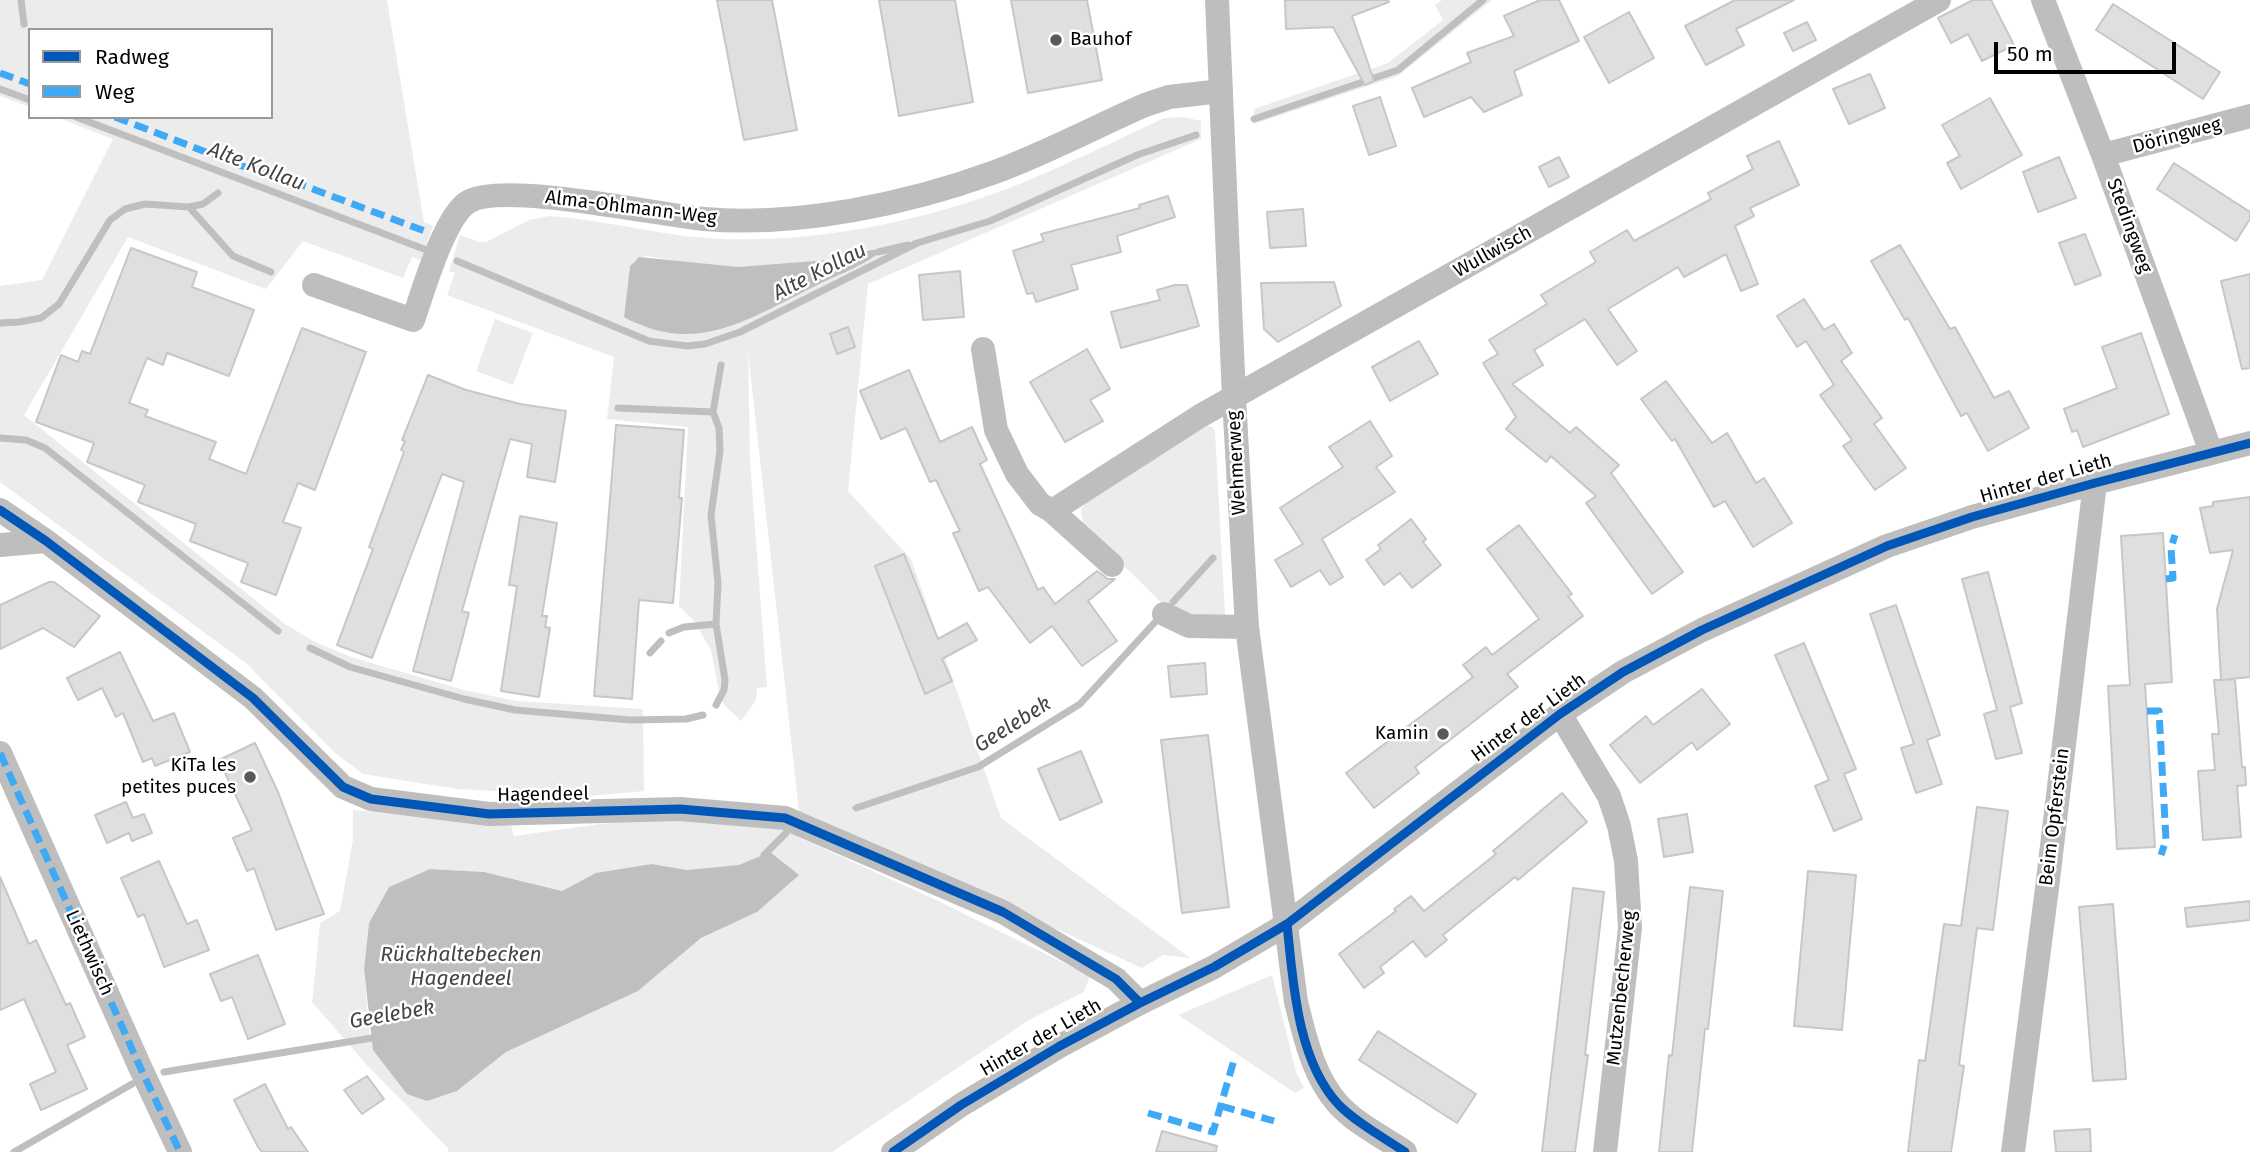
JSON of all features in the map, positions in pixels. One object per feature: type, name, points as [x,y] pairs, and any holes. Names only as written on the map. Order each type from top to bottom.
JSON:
[{"type":"street","name":"Wehmerweg","points":[[1217,0],[1247,627],[1287,924]]},
{"type":"street","name":"Wullwisch","points":[[1052,511],[1200,416],[1939,0]]},
{"type":"street","name":"Stedingweg","points":[[2043,0],[2103,155],[2211,452]]},
{"type":"street","name":"Alma-Ohlmann-Weg","points":[[314,285],[413,320],[448,227],[457,211],[470,201],[510,196],[564,199],[705,219],[777,220],[862,208],[945,189],[995,172],[1157,101],[1194,93],[1221,91]]},
{"type":"street","name":"Döringweg","points":[[2103,155],[2250,116]]},
{"type":"street","points":[[983,349],[996,430],[1017,474],[1040,504],[1052,511],[1112,565]]},
{"type":"street","name":"Hinter der Lieth","points":[[893,1152],[982,1092],[1058,1047],[1214,967],[1287,924],[1560,714],[1623,672],[1702,630],[1887,546],[1972,517],[2095,482],[2250,443]]},
{"type":"street","name":"Beim Opferstein","points":[[2013,1152],[2095,482]]},
{"type":"street","name":"Hagendeel","points":[[0,510],[46,541],[253,698],[343,787],[371,799],[489,814],[680,810],[785,818],[1003,912],[1116,979],[1140,1003]]},
{"type":"street","points":[[0,545],[46,541]]},
{"type":"street","points":[[1164,614],[1189,626],[1247,627]]},
{"type":"street","name":"Mutzenbecherweg","points":[[1560,714],[1609,796],[1619,826],[1628,873],[1630,928],[1605,1152]]},
{"type":"street","name":"Liethwisch","points":[[0,753],[180,1152]]},
{"type":"street","points":[[1287,924],[1296,1002],[1310,1053],[1322,1082],[1338,1104],[1357,1121],[1405,1152]]},
{"type":"shaded area","points":[[0,0],[387,0],[424,222],[433,226],[421,260],[412,257],[403,278],[303,241],[266,289],[128,237],[24,415],[285,624],[313,641],[351,657],[464,690],[516,701],[643,709],[644,791],[590,796],[457,789],[363,774],[335,753],[247,664],[0,482],[0,286],[42,280],[113,139],[61,119],[273,119],[273,28],[28,28],[28,106],[0,96]]},
{"type":"shaded area","points":[[1442,0],[1492,0],[1398,76],[1254,124],[1254,109],[1388,63],[1443,20],[1435,5]]},
{"type":"shaded area","points":[[1183,117],[1201,121],[1201,139],[868,284],[848,491],[911,559],[1001,818],[1190,958],[1163,955],[1142,968],[799,812],[748,351],[750,461],[767,687],[757,688],[756,700],[741,721],[724,705],[711,650],[694,621],[679,606],[688,427],[607,419],[614,357],[447,295],[455,273],[449,271],[460,235],[486,242],[529,220],[549,216],[701,238],[758,239],[830,234],[901,221],[970,202],[1064,165],[1164,118]],"holes":[[[871,250],[653,329],[624,317],[630,266],[635,260],[646,256],[710,266],[770,267],[832,259]]]},
{"type":"shaded area","points":[[495,319],[533,333],[513,385],[476,371]]},
{"type":"shaded area","points":[[1202,426],[1210,426],[1215,430],[1225,615],[1189,618],[1164,605],[1084,527],[1081,511],[1086,498]]},
{"type":"shaded area","points":[[353,810],[511,825],[514,836],[666,815],[783,830],[934,899],[1090,976],[1084,992],[1029,1020],[832,1152],[448,1152],[448,1148],[366,1064],[312,1002],[320,923],[340,911],[353,840]],"holes":[[[770,852],[757,912],[701,938],[638,991],[506,1052],[457,1091],[370,1039],[364,969],[369,923],[389,887],[430,869],[484,872],[562,891],[652,864],[687,870],[740,865]]]},
{"type":"shaded area","points":[[1272,975],[1296,1072],[1304,1088],[1295,1093],[1178,1015]]},
{"type":"water","points":[[878,250],[878,254],[854,268],[771,309],[709,332],[666,332],[624,317],[630,266],[639,257],[738,267],[828,260]]},
{"type":"water","name":"Rückhaltebecken Hagendeel","points":[[770,852],[799,875],[757,912],[701,938],[638,991],[506,1052],[457,1091],[427,1101],[407,1094],[373,1050],[364,969],[369,923],[389,887],[430,869],[484,872],[562,891],[596,873],[652,864],[687,870],[739,865]]},
{"type":"building","points":[[717,0],[772,0],[797,130],[744,140]]},
{"type":"building","points":[[879,0],[955,0],[973,102],[899,116]]},
{"type":"building","name":"Bauhof","points":[[1011,0],[1087,0],[1102,80],[1028,93]]},
{"type":"building","points":[[1285,0],[1388,0],[1389,2],[1352,16],[1374,81],[1365,85],[1333,27],[1286,29]]},
{"type":"building","points":[[1540,0],[1559,0],[1579,41],[1514,71],[1522,95],[1484,112],[1471,97],[1424,117],[1412,88],[1471,62],[1467,53],[1514,36],[1504,16]]},
{"type":"building","points":[[1735,0],[1794,0],[1736,29],[1744,45],[1706,65],[1685,26]]},
{"type":"building","points":[[1973,0],[1991,0],[2014,45],[1982,61],[1968,34],[1951,43],[1938,18]]},
{"type":"building","points":[[2113,4],[2220,72],[2203,99],[2096,30]]},
{"type":"building","points":[[1629,12],[1654,58],[1609,83],[1584,37]]},
{"type":"building","points":[[1807,22],[1816,40],[1793,51],[1784,33]]},
{"type":"building","points":[[1870,74],[1885,108],[1849,124],[1833,89]]},
{"type":"building","points":[[1380,97],[1396,146],[1369,155],[1353,106]]},
{"type":"building","points":[[1990,98],[2022,155],[1961,189],[1947,163],[1960,156],[1942,125]]},
{"type":"building","points":[[1779,141],[1799,185],[1750,208],[1754,216],[1735,226],[1758,284],[1741,291],[1726,254],[1684,277],[1678,267],[1608,309],[1637,351],[1617,365],[1585,319],[1534,350],[1543,365],[1512,384],[1570,433],[1576,427],[1619,465],[1611,473],[1683,572],[1652,594],[1586,503],[1596,496],[1551,456],[1546,462],[1506,429],[1516,417],[1483,363],[1498,354],[1489,340],[1547,304],[1541,295],[1596,262],[1590,252],[1627,230],[1634,241],[1711,199],[1708,193],[1753,169],[1747,156]]},
{"type":"building","points":[[1559,157],[1569,177],[1549,187],[1539,167]]},
{"type":"building","points":[[2059,157],[2076,198],[2038,212],[2023,172]]},
{"type":"building","points":[[2174,163],[2250,212],[2250,219],[2236,241],[2157,189]]},
{"type":"building","points":[[1168,196],[1175,217],[1117,236],[1121,252],[1071,265],[1078,289],[1036,302],[1033,293],[1027,294],[1013,251],[1044,241],[1041,234],[1140,208],[1139,205]]},
{"type":"building","points":[[1303,209],[1306,246],[1270,248],[1267,212]]},
{"type":"building","points":[[2085,234],[2101,275],[2075,285],[2059,243]]},
{"type":"building","points":[[1900,245],[1950,329],[1955,327],[1994,398],[2009,391],[2029,428],[1988,451],[1967,413],[1961,416],[1908,318],[1905,320],[1871,261]]},
{"type":"building","points":[[131,248],[197,272],[192,287],[254,310],[229,376],[167,353],[163,365],[147,358],[129,403],[148,410],[145,416],[216,442],[209,459],[246,474],[302,328],[366,352],[315,490],[298,483],[283,522],[301,528],[276,595],[241,582],[248,563],[190,541],[196,524],[138,502],[145,485],[87,462],[94,443],[36,422],[61,355],[78,362],[82,351],[90,354]]},
{"type":"building","points":[[960,271],[964,317],[923,320],[919,275]]},
{"type":"building","points":[[2250,274],[2250,368],[2242,369],[2221,281]]},
{"type":"building","points":[[1334,282],[1341,306],[1278,342],[1264,329],[1261,283]]},
{"type":"building","points":[[1187,285],[1199,326],[1121,348],[1111,312],[1160,300],[1157,290]]},
{"type":"building","points":[[1804,299],[1824,330],[1834,324],[1852,353],[1841,361],[1882,418],[1874,424],[1906,468],[1875,490],[1843,446],[1852,440],[1820,395],[1834,385],[1806,341],[1797,347],[1777,316]]},
{"type":"building","points":[[848,327],[855,347],[837,354],[830,334]]},
{"type":"building","points":[[2141,333],[2169,414],[2083,447],[2077,430],[2072,432],[2064,409],[2117,388],[2102,347]]},
{"type":"building","points":[[1419,341],[1438,374],[1390,401],[1372,367]]},
{"type":"building","points":[[1087,349],[1110,389],[1090,400],[1103,421],[1065,442],[1030,382]]},
{"type":"building","points":[[909,370],[940,442],[972,427],[987,460],[980,464],[1038,590],[1043,587],[1055,604],[1097,571],[1108,579],[1115,579],[1088,601],[1117,641],[1082,666],[1052,626],[1030,643],[988,587],[979,591],[953,533],[960,531],[936,480],[930,482],[906,428],[881,439],[860,391]]},
{"type":"building","points":[[428,375],[466,390],[520,404],[566,411],[555,482],[527,477],[532,444],[510,439],[462,611],[469,613],[451,681],[413,671],[464,482],[442,474],[372,658],[337,645],[373,549],[369,547],[404,452],[401,450],[405,441],[402,440]]},
{"type":"building","points":[[1666,381],[1712,443],[1727,433],[1756,483],[1764,478],[1792,523],[1753,547],[1725,501],[1714,507],[1675,439],[1672,441],[1641,399]]},
{"type":"building","points":[[1370,421],[1392,456],[1376,467],[1395,492],[1322,539],[1343,577],[1330,585],[1320,570],[1291,587],[1275,560],[1303,544],[1280,508],[1343,467],[1329,447]]},
{"type":"building","points":[[616,425],[684,430],[679,498],[682,498],[673,603],[639,600],[632,699],[594,696]]},
{"type":"building","points":[[2250,497],[2250,677],[2222,680],[2235,679],[2242,767],[2245,767],[2246,785],[2237,786],[2241,837],[2203,840],[2198,771],[2215,770],[2212,734],[2219,734],[2214,680],[2221,680],[2217,609],[2233,550],[2210,553],[2200,508],[2213,506],[2213,502]]},
{"type":"building","points":[[520,516],[557,523],[542,616],[547,616],[545,627],[550,628],[539,697],[501,691],[517,586],[509,585]]},
{"type":"building","points":[[1411,519],[1426,539],[1423,542],[1441,565],[1412,588],[1400,573],[1384,585],[1366,560],[1381,549],[1378,545]]},
{"type":"building","points":[[1519,525],[1572,594],[1568,596],[1583,616],[1507,674],[1518,687],[1415,767],[1419,773],[1374,808],[1346,773],[1473,677],[1463,665],[1486,647],[1492,655],[1539,619],[1487,549]]},
{"type":"building","points":[[2163,533],[2172,682],[2145,684],[2155,847],[2117,849],[2108,686],[2130,685],[2121,536]]},
{"type":"building","points":[[904,554],[938,639],[967,623],[977,640],[942,659],[952,681],[925,694],[875,566]]},
{"type":"building","points":[[1988,572],[2022,703],[2010,707],[2022,753],[1996,759],[1984,714],[1997,710],[1962,579]]},
{"type":"building","points":[[54,582],[100,616],[74,647],[43,628],[0,649],[0,605]]},
{"type":"building","points":[[1896,605],[1940,735],[1927,740],[1942,784],[1916,793],[1901,748],[1914,744],[1870,614]]},
{"type":"building","points":[[1804,643],[1856,769],[1844,774],[1862,819],[1834,831],[1815,786],[1829,780],[1775,655]]},
{"type":"building","points":[[120,652],[153,721],[174,713],[190,752],[155,766],[152,758],[143,762],[123,713],[116,717],[102,688],[78,700],[67,678]]},
{"type":"building","points":[[1205,663],[1207,694],[1171,697],[1168,666]]},
{"type":"building","points":[[1702,689],[1730,724],[1697,750],[1692,742],[1640,783],[1610,745],[1646,716],[1653,725]]},
{"type":"building","points":[[1208,735],[1229,907],[1182,913],[1161,740]]},
{"type":"building","points":[[255,743],[278,792],[324,914],[276,930],[254,868],[247,871],[233,838],[252,830],[219,760]]},
{"type":"building","points":[[1081,751],[1102,802],[1060,820],[1038,769]]},
{"type":"building","points":[[1562,793],[1587,822],[1518,880],[1515,877],[1443,935],[1447,940],[1426,957],[1413,941],[1380,967],[1384,973],[1364,988],[1339,954],[1396,911],[1394,909],[1411,896],[1424,911],[1496,854],[1493,851]]},
{"type":"building","points":[[126,802],[133,818],[144,814],[152,833],[132,841],[129,833],[107,843],[95,815]]},
{"type":"building","points":[[1977,807],[2008,811],[1993,930],[1977,928],[1959,1065],[1964,1066],[1951,1152],[1908,1152],[1919,1060],[1925,1061],[1944,924],[1961,926]]},
{"type":"building","points":[[1687,814],[1693,852],[1664,857],[1658,819]]},
{"type":"building","points":[[159,861],[187,924],[197,920],[209,950],[164,967],[144,914],[138,917],[121,878]]},
{"type":"building","points":[[1808,871],[1856,875],[1842,1030],[1794,1026]]},
{"type":"building","points":[[0,877],[29,944],[36,940],[66,1005],[70,1003],[85,1037],[67,1045],[87,1089],[41,1110],[30,1084],[56,1072],[24,999],[0,1010]]},
{"type":"building","points":[[1690,887],[1723,891],[1708,1029],[1705,1029],[1692,1152],[1659,1152],[1669,1055],[1672,1056]]},
{"type":"building","points":[[1573,888],[1604,892],[1585,1055],[1588,1055],[1575,1152],[1542,1152]]},
{"type":"building","points":[[2250,901],[2250,920],[2187,927],[2185,908]]},
{"type":"building","points":[[2113,904],[2126,1079],[2093,1081],[2079,907]]},
{"type":"building","points":[[258,955],[285,1024],[248,1039],[232,997],[221,1001],[210,974]]},
{"type":"building","points":[[1378,1031],[1476,1094],[1457,1123],[1359,1060]]},
{"type":"building","points":[[367,1076],[384,1099],[362,1114],[344,1090]]},
{"type":"building","points":[[265,1084],[288,1129],[291,1127],[308,1152],[262,1152],[258,1147],[234,1100]]},
{"type":"building","points":[[2090,1129],[2091,1152],[2056,1152],[2054,1131]]},
{"type":"building","points":[[1162,1131],[1217,1146],[1216,1152],[1156,1152]]},
{"type":"waterway","points":[[21,0],[24,24]]},
{"type":"waterway","name":"Alte Kollau","points":[[1254,119],[1398,70],[1483,0]]},
{"type":"waterway","name":"Alte Kollau","points":[[0,89],[28,99]]},
{"type":"waterway","name":"Alte Kollau","points":[[81,119],[424,249]]},
{"type":"waterway","name":"Alte Kollau","points":[[457,261],[649,341],[687,346],[705,344],[740,332],[917,243],[990,221],[1137,155],[1196,135]]},
{"type":"waterway","points":[[0,323],[41,318],[59,304],[110,220],[125,209],[145,204],[189,207],[203,204],[218,193]]},
{"type":"waterway","points":[[189,207],[233,256],[271,272]]},
{"type":"waterway","points":[[878,252],[908,245]]},
{"type":"waterway","points":[[716,705],[724,690],[725,680],[716,624],[718,583],[711,515],[720,451],[719,428],[713,412],[721,365]]},
{"type":"waterway","points":[[618,408],[713,412]]},
{"type":"waterway","points":[[0,438],[26,440],[45,448],[278,631]]},
{"type":"waterway","name":"Geelebek","points":[[1173,602],[1213,558]]},
{"type":"waterway","name":"Geelebek","points":[[856,808],[978,767],[1080,704],[1157,620]]},
{"type":"waterway","points":[[669,633],[684,627],[716,624]]},
{"type":"waterway","points":[[650,653],[661,641]]},
{"type":"waterway","points":[[310,648],[350,667],[464,699],[515,710],[630,720],[686,719],[703,715]]},
{"type":"waterway","name":"Geelebek","points":[[764,855],[786,833]]},
{"type":"waterway","name":"Geelebek","points":[[164,1072],[378,1037]]},
{"type":"waterway","name":"Geelebek","points":[[14,1152],[132,1084]]},
{"type":"marked path","points":[[0,73],[28,83]]},
{"type":"marked path","points":[[120,119],[430,233]]},
{"type":"marked path","points":[[2166,579],[2173,578],[2171,548],[2175,535]]},
{"type":"marked path","points":[[2147,711],[2159,711],[2166,840],[2161,855]]},
{"type":"marked path","points":[[0,753],[180,1152]]},
{"type":"marked path","points":[[1148,1113],[1213,1132],[1234,1060]]},
{"type":"marked path","points":[[1221,1106],[1274,1121]]},
{"type":"cycle path","points":[[893,1152],[961,1105],[1058,1047],[1214,967],[1287,924],[1560,714],[1623,672],[1702,630],[1887,546],[1972,517],[2250,443]]},
{"type":"cycle path","points":[[0,510],[46,541],[253,698],[343,787],[371,799],[489,814],[680,809],[785,818],[1003,912],[1116,979],[1140,1003]]},
{"type":"cycle path","points":[[1287,924],[1295,995],[1314,1066],[1325,1087],[1346,1112],[1405,1152]]},
{"type":"place","name":"Bauhof","points":[[1056,40]]},
{"type":"place","name":"Kamin","points":[[1443,734]]},
{"type":"place","name":"KiTa les petites puces","points":[[250,777]]}]
